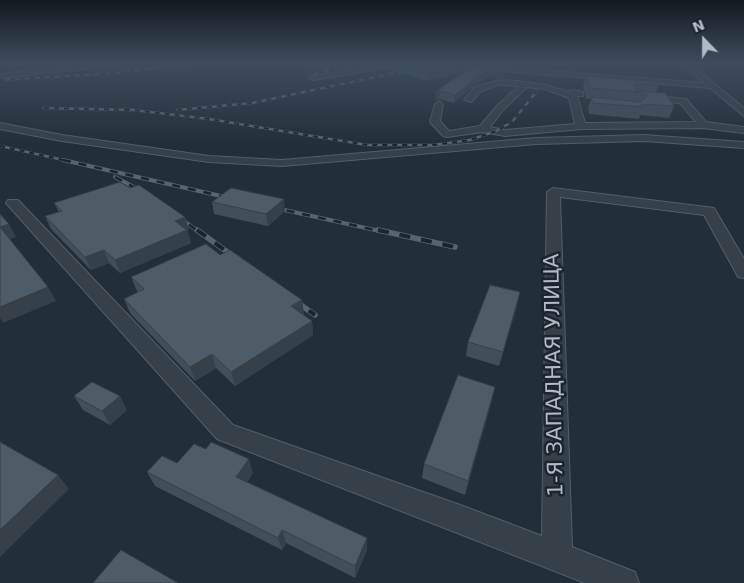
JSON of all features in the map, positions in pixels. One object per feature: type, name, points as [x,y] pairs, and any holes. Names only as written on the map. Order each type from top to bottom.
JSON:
[{"type":"street","points":[[468,100],[476,91]]},
{"type":"street","points":[[483,128],[517,91]]},
{"type":"street","points":[[555,91],[577,101]]},
{"type":"street","points":[[718,91],[744,113]]},
{"type":"street","points":[[581,126],[577,101],[572,94],[587,95]]},
{"type":"street","points":[[636,98],[683,101],[703,125]]},
{"type":"street","points":[[439,104],[435,122],[447,134],[483,128],[505,133],[581,126],[703,125],[744,130]]},
{"type":"street","points":[[0,126],[62,138],[209,159],[282,163],[536,141],[644,138],[744,145]]},
{"type":"street","name":"1-Я ЗАПАДНАЯ УЛИЦА","points":[[557,557],[554,192],[708,211],[744,273]]},
{"type":"street","points":[[12,203],[225,432],[463,520],[624,583]]},
{"type":"building","points":[[441,91],[459,91],[455,95]]},
{"type":"building","points":[[630,91],[665,93],[674,106],[641,104],[643,107],[593,103],[591,97],[640,102],[647,96],[640,92]]},
{"type":"building","points":[[120,182],[130,188],[139,185],[185,217],[175,221],[187,230],[115,260],[104,250],[85,257],[45,216],[62,211],[54,203]]},
{"type":"building","points":[[231,188],[284,199],[266,214],[212,202]]},
{"type":"building","points":[[0,214],[9,224],[0,227]]},
{"type":"building","points":[[0,227],[48,287],[0,307]]},
{"type":"building","points":[[206,244],[220,255],[230,250],[302,300],[291,306],[312,321],[231,372],[212,354],[190,367],[124,299],[144,289],[131,277]]},
{"type":"building","points":[[490,285],[520,292],[503,352],[468,342]]},
{"type":"building","points":[[458,375],[495,387],[468,481],[424,464]]},
{"type":"building","points":[[92,382],[120,396],[102,411],[74,396]]},
{"type":"building","points":[[0,442],[58,475],[0,530]]},
{"type":"building","points":[[211,442],[249,459],[236,477],[367,538],[355,566],[282,530],[278,538],[147,472],[162,456],[177,463],[194,444],[206,449]]},
{"type":"building","points":[[121,550],[178,583],[93,583]]},
{"type":"railway","points":[[177,110],[252,103],[308,91]]},
{"type":"railway","points":[[125,109],[209,119],[367,145],[433,145],[470,140],[496,131],[512,122],[537,91]]},
{"type":"railway","points":[[44,108],[132,110]]},
{"type":"railway","points":[[0,146],[68,161]]},
{"type":"railway","points":[[63,160],[234,199]]},
{"type":"railway","points":[[115,177],[145,193]]},
{"type":"railway","points":[[271,207],[384,232]]},
{"type":"railway","points":[[176,215],[199,232]]},
{"type":"railway","points":[[197,230],[237,259]]},
{"type":"railway","points":[[378,230],[455,247]]},
{"type":"railway","points":[[291,298],[315,315]]}]
